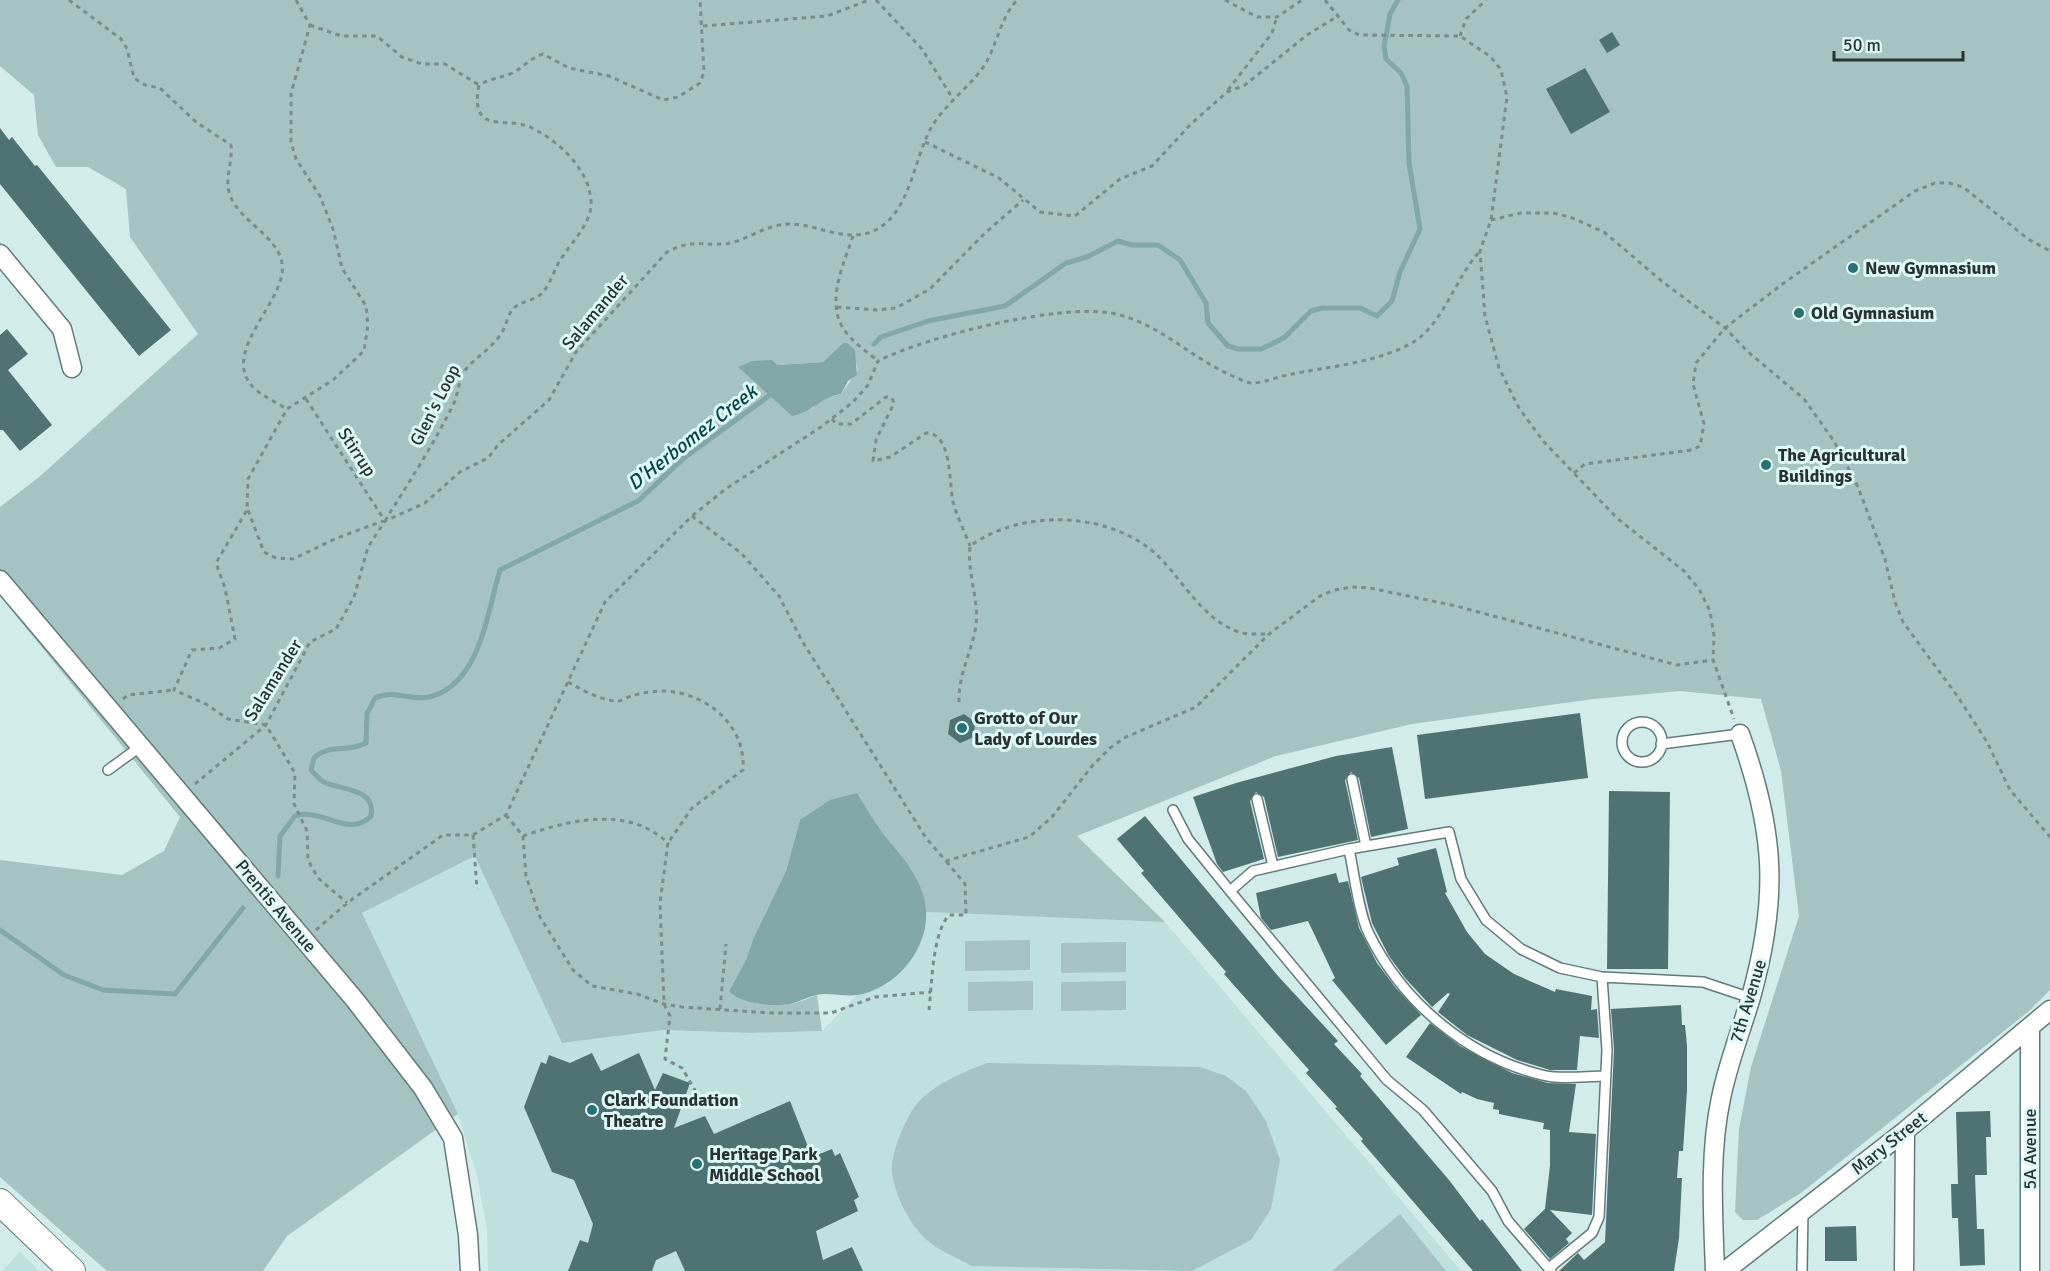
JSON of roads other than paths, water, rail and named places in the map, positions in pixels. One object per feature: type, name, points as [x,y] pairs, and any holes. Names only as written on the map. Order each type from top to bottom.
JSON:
[{"type":"main road","points":[[0,1202],[72,1271]]},
{"type":"street","points":[[0,254],[62,329],[72,368]]},
{"type":"street","name":"Prentis Avenue","points":[[0,580],[357,1002],[423,1088],[453,1138],[468,1236],[470,1271]]},
{"type":"street","name":"7th Avenue","points":[[1715,1271],[1714,1135],[1730,1060],[1751,998],[1767,934],[1770,856],[1766,817],[1740,734]]},
{"type":"street","name":"Mary Street","points":[[1725,1271],[1905,1131],[2050,1010]]},
{"type":"street","name":"5A Avenue","points":[[2030,1028],[2030,1271]]},
{"type":"street","points":[[1904,1271],[1905,1131]]},
{"type":"lane","points":[[1642,722],[1659,732],[1661,744],[1656,756],[1651,760],[1638,762],[1623,750],[1623,737],[1630,726],[1642,722]]},
{"type":"lane","points":[[1661,744],[1740,734]]},
{"type":"lane","points":[[108,770],[141,746]]},
{"type":"lane","points":[[1352,779],[1366,846]]},
{"type":"lane","points":[[1257,799],[1273,866]]},
{"type":"lane","points":[[1173,810],[1188,839],[1230,891],[1387,1080],[1423,1110],[1492,1191],[1508,1221],[1550,1270],[1592,1233],[1599,1216],[1606,1076],[1602,977]]},
{"type":"lane","points":[[1230,891],[1253,871],[1349,849],[1449,832],[1461,879],[1486,920],[1521,949],[1560,968],[1602,977],[1703,982],[1751,998]]},
{"type":"lane","points":[[1349,849],[1368,933],[1397,978],[1436,1020],[1484,1055],[1544,1076],[1606,1076]]},
{"type":"lane","points":[[1802,1271],[1803,1210]]},
{"type":"waterway","name":"D'Herbomez Creek","points":[[874,344],[881,337],[928,321],[1005,306],[1066,263],[1087,257],[1118,241],[1132,245],[1158,245],[1180,260],[1206,303],[1208,323],[1228,346],[1238,349],[1261,349],[1276,342],[1285,337],[1311,311],[1322,308],[1360,308],[1377,316],[1392,301],[1400,272],[1420,229],[1409,163],[1407,86],[1401,73],[1386,59],[1384,47],[1390,14],[1398,0]]},
{"type":"waterway","name":"D'Herbomez Creek","points":[[278,876],[280,836],[295,816],[315,815],[344,824],[363,822],[371,816],[369,800],[364,796],[318,778],[311,770],[314,758],[326,751],[366,743],[367,714],[375,698],[389,695],[429,697],[446,690],[460,678],[479,645],[500,570],[638,501],[684,458],[774,392]]},
{"type":"waterway","name":"D'Herbomez Creek","points":[[0,930],[64,975],[103,990],[175,994],[243,908]]},
{"type":"place","name":"New Gymnasium","points":[[1853,268]]},
{"type":"place","name":"Old Gymnasium","points":[[1799,313]]},
{"type":"place","name":"The Agricultural Buildings","points":[[1766,465]]},
{"type":"place","name":"Grotto of Our Lady of Lourdes","points":[[962,728]]},
{"type":"place","name":"Clark Foundation Theatre","points":[[592,1110]]},
{"type":"place","name":"Heritage Park Middle School","points":[[697,1164]]}]
